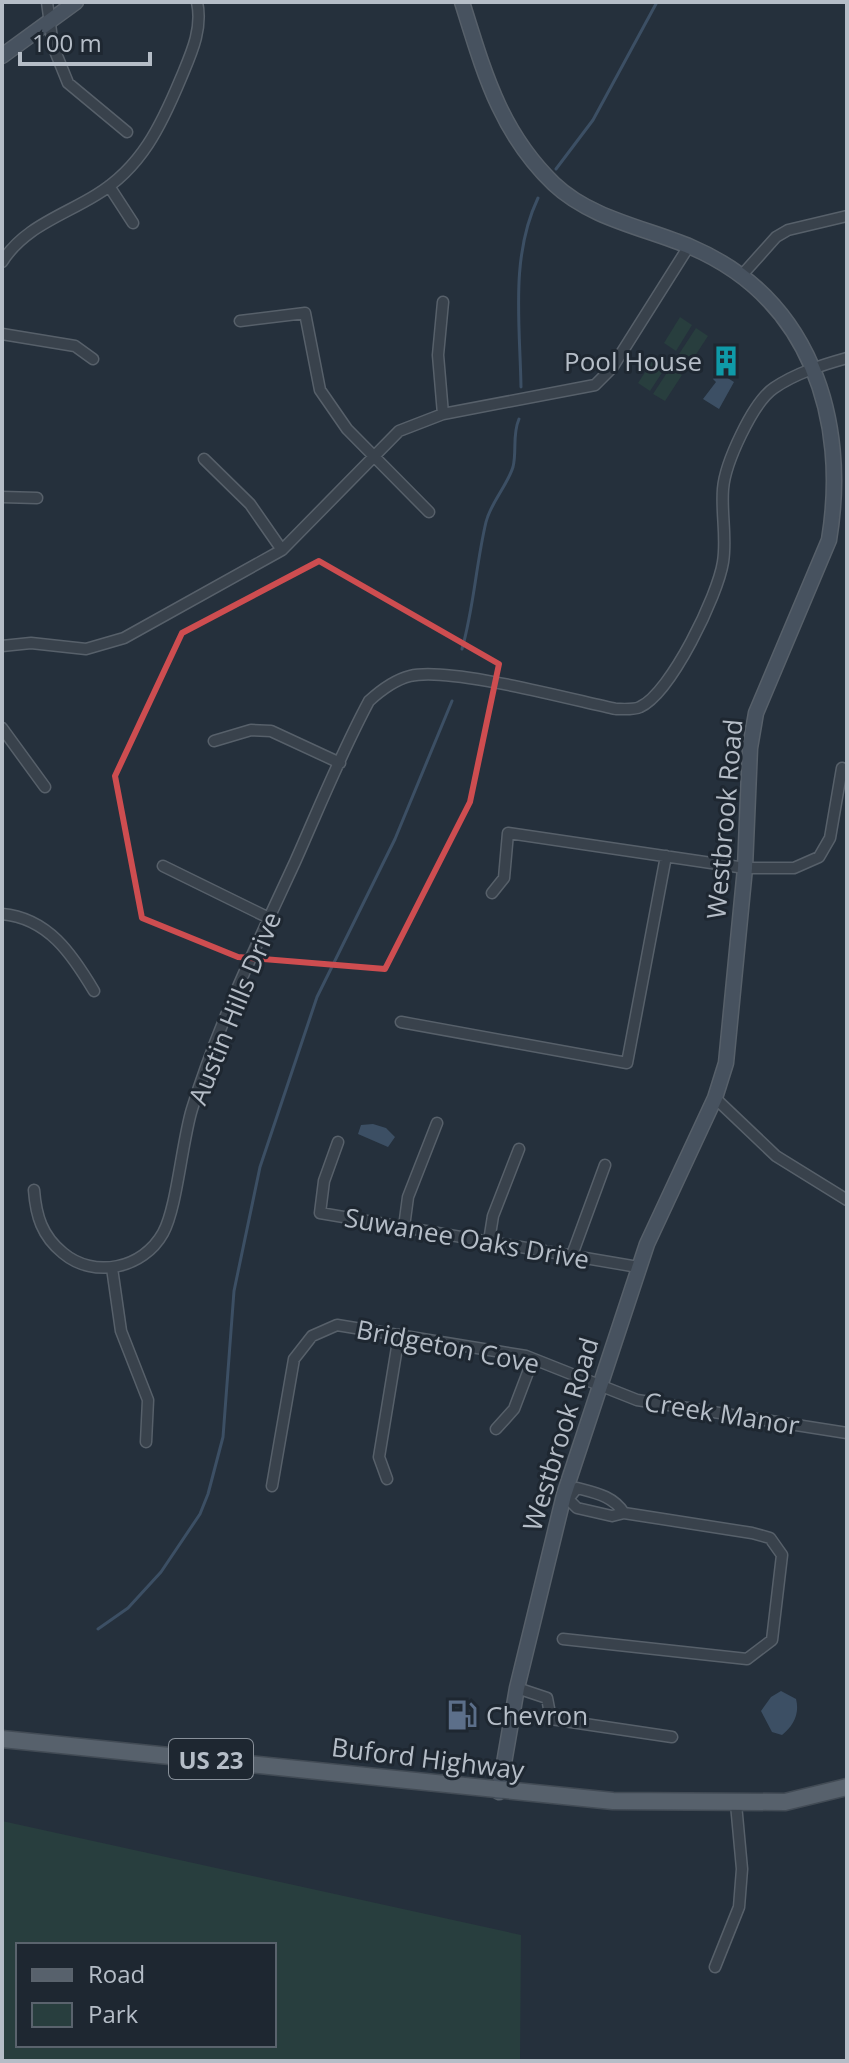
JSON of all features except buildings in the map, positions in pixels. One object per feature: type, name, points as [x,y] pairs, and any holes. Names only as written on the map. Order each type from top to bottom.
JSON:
[{"type":"main road","name":"Buford Highway","points":[[2,1739],[377,1776],[499,1792],[613,1801],[785,1802],[847,1787]]},
{"type":"street","points":[[47,2],[53,46],[68,83],[127,132]]},
{"type":"street","points":[[2,56],[51,17],[76,2]]},
{"type":"street","points":[[2,262],[20,237],[109,186],[138,159],[162,125],[199,29],[197,2]]},
{"type":"street","name":"Westbrook Road","points":[[462,2],[509,131],[526,155],[556,186],[590,209],[689,246],[742,275],[776,308],[815,367],[833,420],[838,455],[835,513],[820,566],[756,713],[750,748],[745,868],[726,1063],[715,1098],[684,1159],[638,1267],[599,1383],[566,1496],[517,1688],[499,1792]]},
{"type":"street","points":[[109,186],[133,223]]},
{"type":"street","points":[[742,275],[776,237],[788,230],[847,216]]},
{"type":"street","points":[[2,646],[31,643],[86,649],[124,638],[282,550],[399,431],[443,414],[595,385],[612,368],[689,246]]},
{"type":"street","points":[[443,302],[438,355],[443,414]]},
{"type":"street","points":[[240,321],[305,313],[320,390],[347,429],[429,512]]},
{"type":"street","points":[[2,334],[75,346],[93,359]]},
{"type":"street","points":[[815,367],[847,358]]},
{"type":"street","name":"Austin Hills Drive","points":[[112,1268],[141,1256],[164,1232],[192,1109],[269,918],[369,701],[381,691],[414,675],[453,677],[616,709],[639,708],[660,690],[673,670],[718,586],[724,559],[723,487],[741,436],[771,390],[815,367]]},
{"type":"street","points":[[204,459],[250,504],[282,550]]},
{"type":"street","points":[[2,497],[37,498]]},
{"type":"street","points":[[2,728],[45,787]]},
{"type":"street","points":[[214,741],[251,730],[271,731],[340,763]]},
{"type":"street","points":[[492,893],[504,878],[508,833],[745,868],[794,868],[819,857],[830,838],[842,768]]},
{"type":"street","points":[[401,1022],[627,1063],[666,856]]},
{"type":"street","points":[[163,866],[269,918]]},
{"type":"street","points":[[2,914],[37,921],[83,973],[94,991]]},
{"type":"street","points":[[715,1098],[776,1156],[847,1200]]},
{"type":"street","points":[[404,1227],[408,1197],[437,1123]]},
{"type":"street","name":"Suwanee Oaks Drive","points":[[338,1142],[324,1181],[320,1213],[638,1267]]},
{"type":"street","points":[[489,1241],[493,1216],[519,1149]]},
{"type":"street","points":[[572,1255],[605,1165]]},
{"type":"street","points":[[34,1190],[36,1216],[51,1243],[69,1258],[94,1268],[112,1268],[121,1331],[148,1400],[146,1442]]},
{"type":"street","name":"Bridgeton Cove","points":[[272,1486],[294,1359],[301,1346],[324,1328],[337,1325],[533,1359],[599,1383]]},
{"type":"street","points":[[387,1479],[379,1457],[399,1335]]},
{"type":"street","points":[[496,1429],[514,1409],[533,1359]]},
{"type":"street","name":"Creek Manor","points":[[599,1383],[637,1400],[847,1433]]},
{"type":"street","points":[[563,1639],[747,1659],[772,1640],[782,1555],[770,1538],[714,1526],[635,1518],[624,1513],[616,1501],[577,1488],[566,1496],[577,1508],[612,1516],[624,1513]]},
{"type":"street","points":[[517,1688],[547,1698],[551,1719],[672,1737]]},
{"type":"street","points":[[715,1967],[739,1907],[742,1869],[736,1804]]},
{"type":"highlighted area","points":[[319,561],[499,664],[470,802],[385,969],[238,957],[142,918],[115,776],[182,633]]},
{"type":"green space","points":[[680,317],[692,325],[676,351],[664,343]]},
{"type":"green space","points":[[696,328],[708,336],[691,362],[679,354]]},
{"type":"green space","points":[[655,357],[667,365],[650,391],[638,383]]},
{"type":"green space","points":[[670,368],[682,375],[665,401],[653,394]]},
{"type":"green space","points":[[2,1821],[521,1935],[520,2061],[2,2061]]},
{"type":"water","points":[[718,372],[734,382],[719,409],[703,399],[716,382],[713,379]]},
{"type":"water","points":[[373,1124],[386,1128],[395,1137],[388,1147],[358,1134],[361,1125]]},
{"type":"water","points":[[781,1691],[796,1699],[797,1704],[795,1719],[782,1735],[772,1732],[761,1711],[771,1697]]},
{"type":"waterway","points":[[556,169],[593,120],[657,2]]},
{"type":"waterway","points":[[521,387],[520,267],[529,220],[538,198]]},
{"type":"waterway","points":[[462,649],[486,522],[513,467],[519,419]]},
{"type":"waterway","points":[[98,1629],[128,1608],[161,1572],[200,1514],[208,1494],[223,1437],[234,1291],[260,1167],[317,997],[395,839],[452,701]]},
{"type":"place","name":"Pool House","points":[[726,361]]},
{"type":"place","name":"Chevron","points":[[462,1715]]}]
